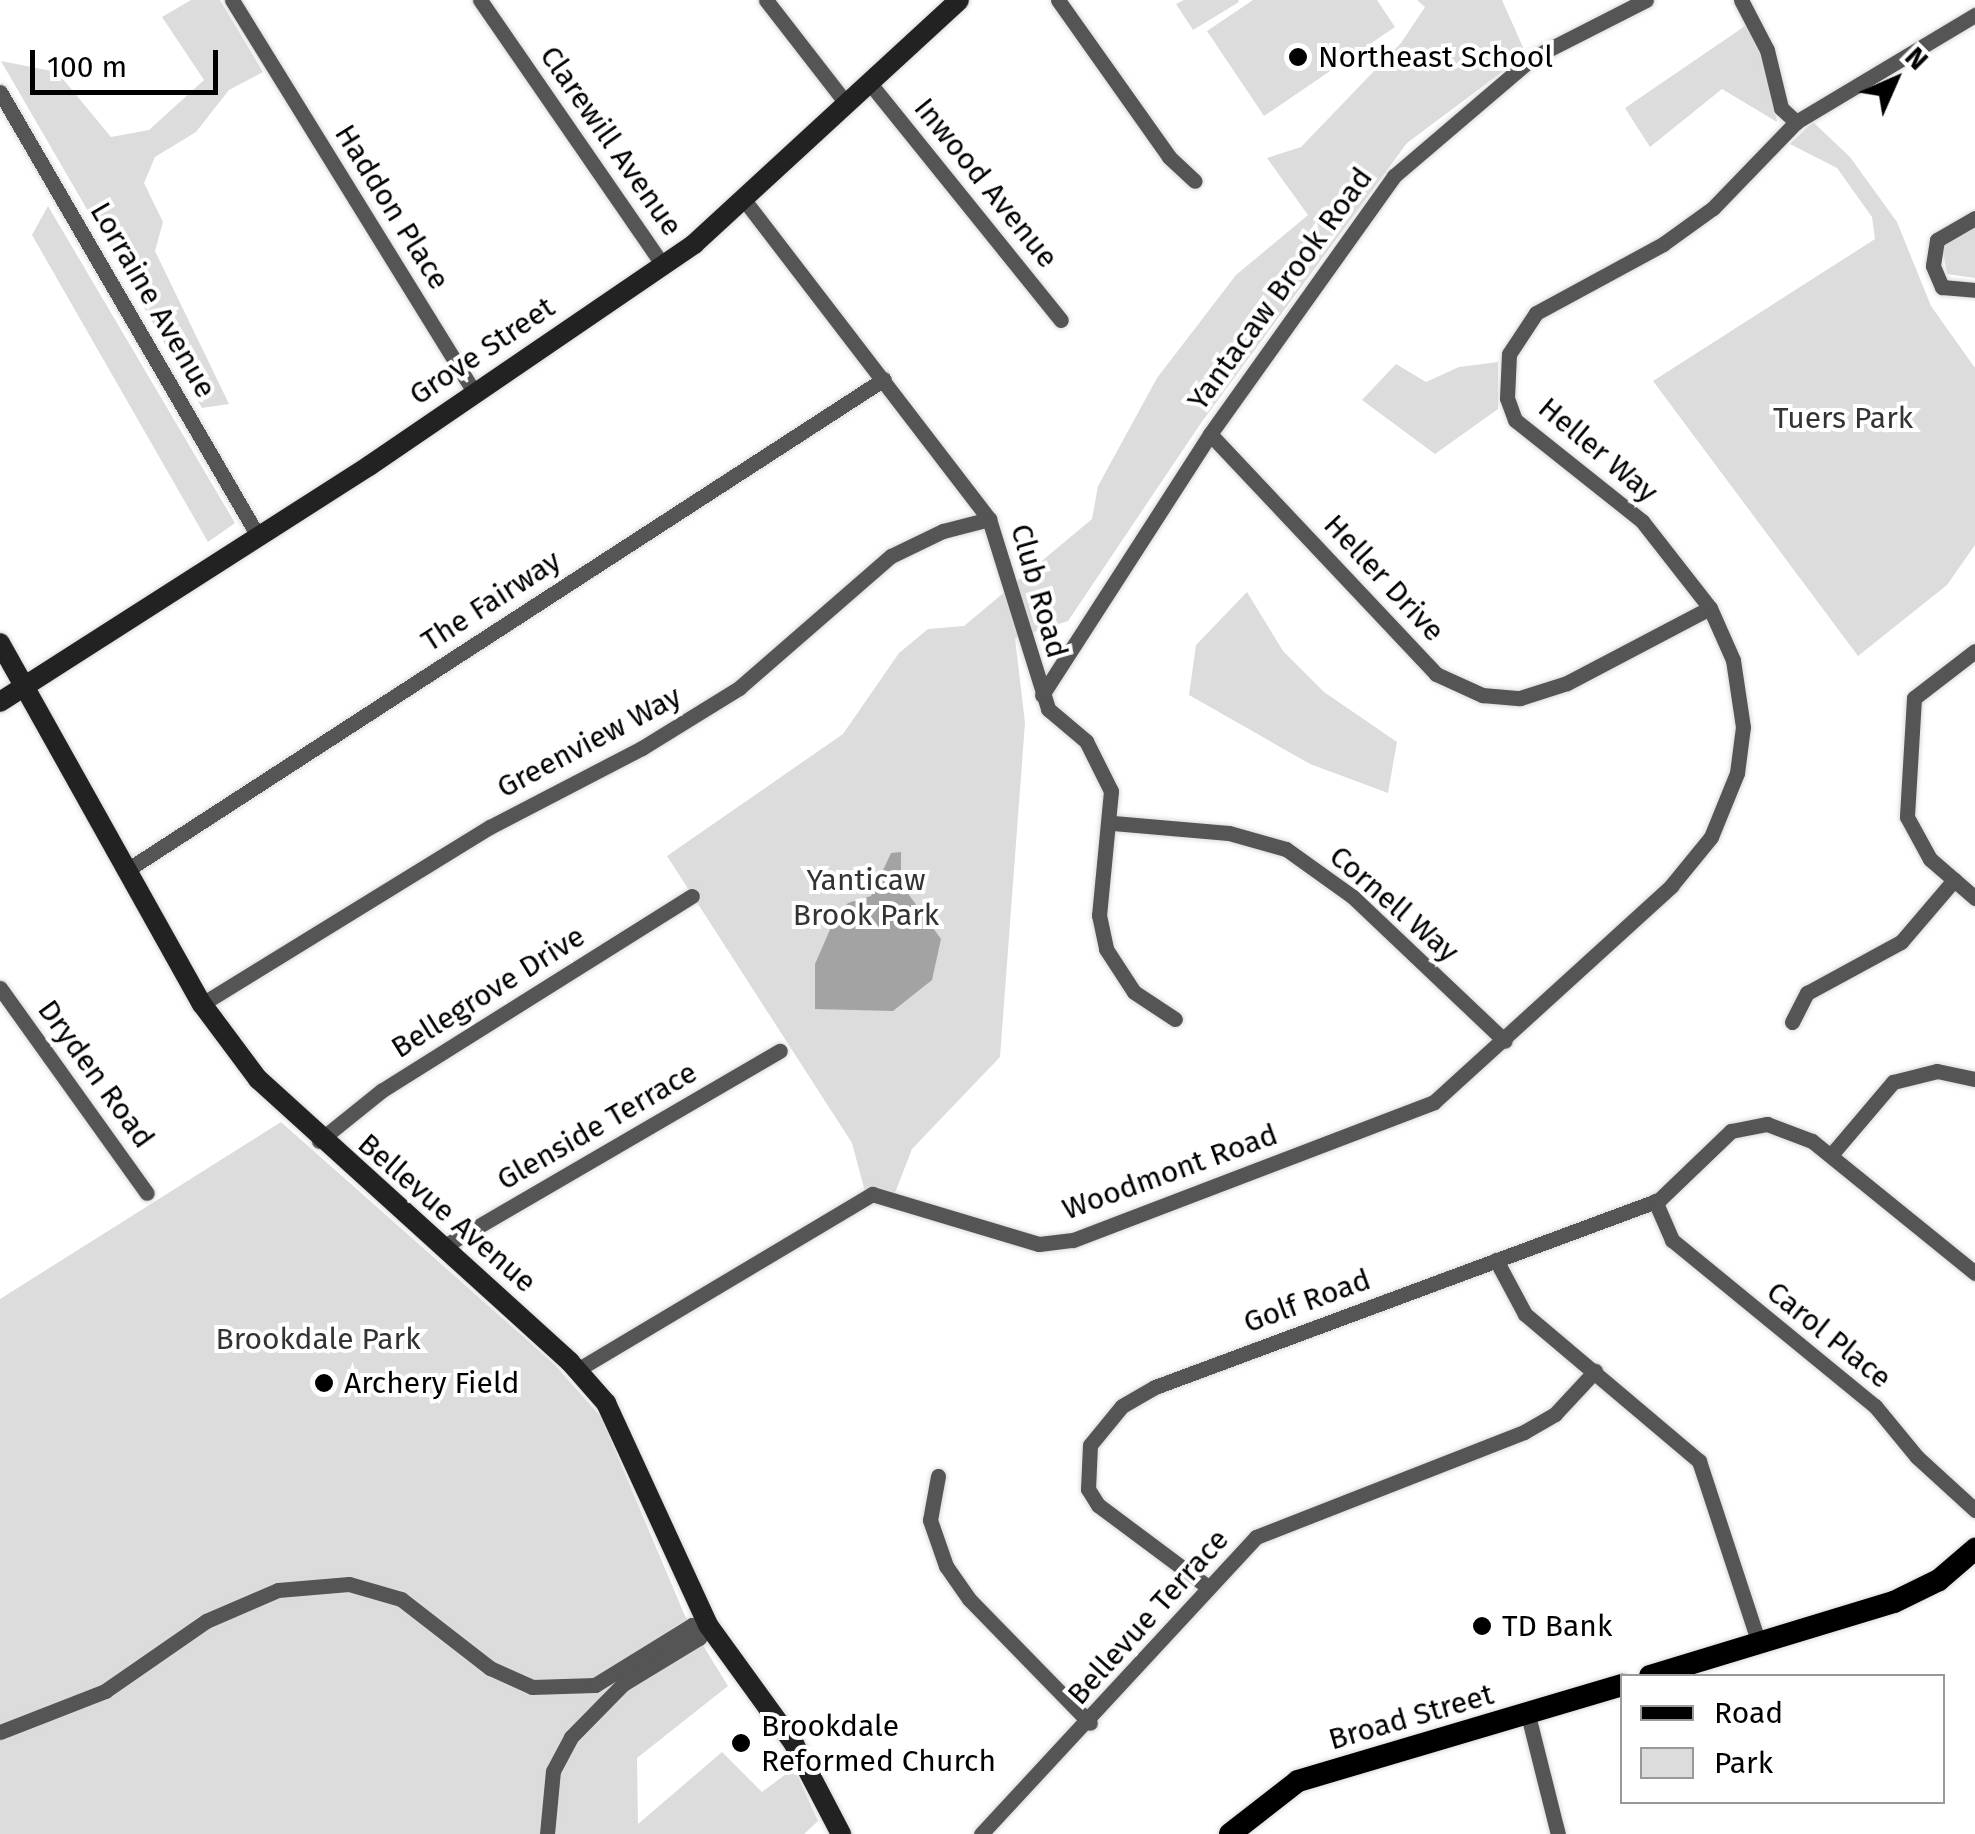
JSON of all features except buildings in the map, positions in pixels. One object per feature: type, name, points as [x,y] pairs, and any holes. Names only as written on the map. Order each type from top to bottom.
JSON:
[{"type":"main road","points":[[1657,1674],[1894,1602],[1939,1580],[1975,1549]]},
{"type":"main road","name":"Broad Street","points":[[1230,1834],[1298,1781],[1620,1686]]},
{"type":"street","name":"Haddon Place","points":[[232,0],[474,392]]},
{"type":"street","name":"Clarewill Avenue","points":[[480,0],[663,264]]},
{"type":"street","points":[[766,0],[845,102]]},
{"type":"street","name":"Grove Street","points":[[0,702],[258,536],[663,264],[745,200],[845,102],[959,0]]},
{"type":"street","points":[[1058,0],[1169,157],[1195,181]]},
{"type":"street","name":"Yantacaw Brook Road","points":[[1042,695],[1210,434],[1394,176],[1532,58],[1646,0]]},
{"type":"street","points":[[1741,0],[1767,50],[1782,108],[1796,122]]},
{"type":"street","name":"Heller Way","points":[[1505,1041],[1684,873],[1722,816],[1741,750],[1742,705],[1734,660],[1710,608],[1642,522],[1521,428],[1507,398],[1509,354],[1536,313],[1663,244],[1714,208],[1796,122],[1842,89],[1975,15]]},
{"type":"street","name":"Inwood Avenue","points":[[868,81],[1062,320]]},
{"type":"street","name":"Lorraine Avenue","points":[[0,92],[258,536]]},
{"type":"street","name":"Club Road","points":[[745,200],[989,519],[1002,543],[1042,695],[1104,769],[1113,823],[1099,915],[1106,949],[1134,992],[1176,1019]]},
{"type":"street","points":[[1975,218],[1937,240],[1934,266],[1942,287],[1975,290]]},
{"type":"street","name":"The Fairway","points":[[127,870],[884,379]]},
{"type":"street","name":"Heller Drive","points":[[1210,434],[1436,674],[1482,695],[1520,698],[1567,683],[1710,608]]},
{"type":"street","name":"Greenview Way","points":[[202,1004],[504,818],[642,748],[739,688],[891,556],[989,519]]},
{"type":"street","name":"Bellevue Avenue","points":[[0,642],[202,1004],[274,1099],[578,1370],[626,1438],[708,1625],[794,1744],[835,1832]]},
{"type":"street","points":[[1975,651],[1924,685],[1908,720],[1910,827],[1930,859],[1975,898]]},
{"type":"street","name":"Cornell Way","points":[[1113,823],[1230,833],[1286,849],[1353,897],[1505,1041]]},
{"type":"street","points":[[1792,1022],[1806,993],[1901,942],[1954,880]]},
{"type":"street","name":"Bellegrove Drive","points":[[319,1141],[382,1092],[692,896]]},
{"type":"street","name":"Dryden Road","points":[[0,988],[147,1192]]},
{"type":"street","name":"Woodmont Road","points":[[578,1370],[872,1194],[1039,1244],[1073,1240],[1434,1102],[1505,1041]]},
{"type":"street","name":"Glenside Terrace","points":[[441,1248],[780,1051]]},
{"type":"street","points":[[1975,1078],[1936,1071],[1893,1082],[1831,1155],[1975,1273]]},
{"type":"street","name":"Golf Road","points":[[1208,1588],[1094,1499],[1084,1467],[1104,1424],[1154,1387],[1655,1202],[1728,1132],[1767,1124],[1831,1155]]},
{"type":"street","name":"Carol Place","points":[[1655,1202],[1672,1240],[1876,1406],[1917,1457],[1975,1510]]},
{"type":"street","points":[[1496,1260],[1525,1314],[1699,1461],[1758,1644]]},
{"type":"street","name":"Bellevue Terrace","points":[[981,1834],[1090,1723],[1208,1588],[1270,1530],[1524,1432],[1555,1414],[1595,1371]]},
{"type":"street","points":[[938,1476],[930,1520],[946,1566],[969,1599],[1090,1723]]},
{"type":"street","points":[[0,1732],[105,1692],[206,1621],[278,1590],[348,1584],[400,1598],[490,1668],[532,1687],[594,1684],[692,1625],[708,1625]]},
{"type":"street","points":[[547,1834],[553,1772],[593,1709],[622,1684],[699,1638],[708,1625]]},
{"type":"street","points":[[1528,1714],[1558,1834]]},
{"type":"green space","points":[[191,0],[220,0],[263,72],[229,90],[196,132],[155,157],[144,183],[163,222],[155,251],[229,404],[202,408],[1,61],[57,72],[111,137],[149,130],[204,80],[162,17]]},
{"type":"green space","points":[[1184,0],[1239,2],[1193,30],[1176,4]]},
{"type":"green space","points":[[1253,0],[1377,0],[1395,27],[1264,116],[1207,31]]},
{"type":"green space","name":"Yanticaw Brook Park","points":[[1417,0],[1502,0],[1526,54],[1407,143],[1201,423],[1068,621],[1015,638],[1025,723],[1000,1057],[912,1149],[893,1198],[868,1203],[852,1143],[667,856],[843,734],[899,653],[928,629],[964,626],[1092,519],[1098,486],[1157,378],[1236,275],[1308,215],[1267,158],[1301,147],[1401,43],[1425,7]]},
{"type":"green space","points":[[1748,24],[1766,68],[1777,122],[1722,89],[1650,147],[1625,108]]},
{"type":"green space","name":"Tuers Park","points":[[1813,122],[1850,157],[1897,222],[1931,306],[1975,368],[1975,545],[1947,585],[1858,656],[1653,381],[1875,239],[1872,217],[1837,168],[1790,144]]},
{"type":"green space","points":[[48,206],[235,523],[208,542],[32,235]]},
{"type":"green space","points":[[1975,227],[1975,278],[1947,274],[1942,246]]},
{"type":"green space","points":[[1498,362],[1498,409],[1435,454],[1362,400],[1396,364],[1426,382],[1459,367]]},
{"type":"green space","points":[[1247,592],[1283,651],[1324,692],[1397,742],[1388,793],[1310,764],[1189,695],[1196,645]]},
{"type":"green space","name":"Brookdale Park","points":[[281,1122],[554,1364],[601,1417],[685,1616],[728,1686],[637,1758],[638,1824],[722,1752],[762,1792],[794,1768],[818,1821],[804,1834],[0,1834],[0,1299]]},
{"type":"shaded area","points":[[901,852],[901,884],[941,939],[932,980],[893,1011],[815,1009],[815,964],[835,918],[848,903],[871,896],[891,853]]},
{"type":"place","name":"Northeast School","points":[[1298,57]]},
{"type":"place","name":"Archery Field","points":[[324,1383]]},
{"type":"place","name":"TD Bank","points":[[1482,1626]]},
{"type":"place","name":"Brookdale Reformed Church","points":[[741,1743]]}]
